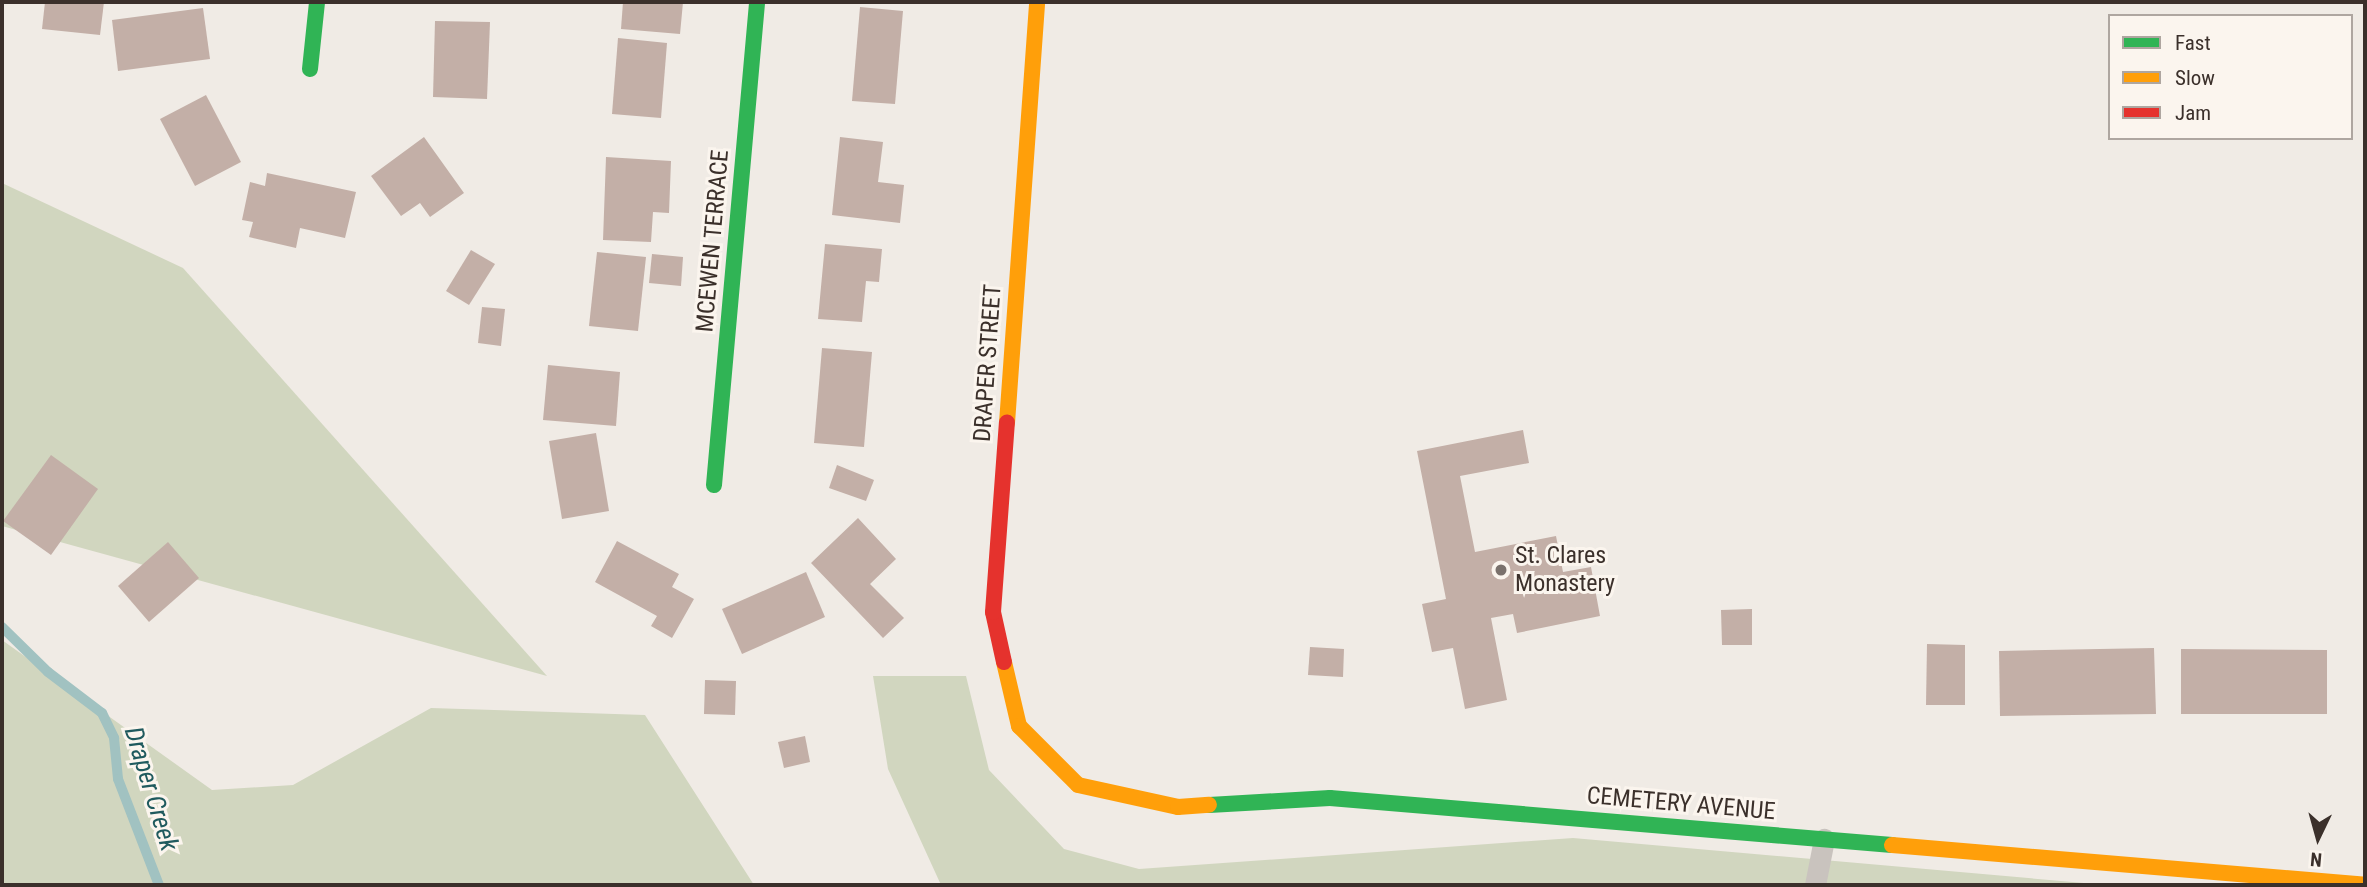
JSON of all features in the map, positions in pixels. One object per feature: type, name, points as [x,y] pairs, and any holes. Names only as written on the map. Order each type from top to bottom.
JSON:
[{"type":"street","points":[[310,69],[317,2]]},
{"type":"street","name":"MCEWEN TERRACE","points":[[714,485],[757,2]]},
{"type":"street","name":"DRAPER STREET","points":[[1019,726],[993,611],[1037,2]]},
{"type":"street","name":"CEMETERY AVENUE","points":[[1019,726],[1078,785],[1178,807],[1330,798],[1824,839],[2217,879],[2365,885]]},
{"type":"lane","points":[[1815,885],[1824,839]]},
{"type":"green space","points":[[2,183],[183,268],[547,676],[2,526]]},
{"type":"green space","points":[[2,640],[212,790],[293,785],[431,708],[645,715],[754,885],[2,885]]},
{"type":"green space","points":[[873,676],[966,676],[989,770],[1064,849],[1139,869],[1573,838],[2107,885],[941,885],[888,769]]},
{"type":"building","points":[[45,2],[104,2],[100,35],[42,29]]},
{"type":"building","points":[[623,2],[683,2],[680,34],[621,29]]},
{"type":"building","points":[[860,7],[903,11],[895,104],[852,101]]},
{"type":"building","points":[[203,8],[210,59],[118,71],[112,20]]},
{"type":"building","points":[[435,21],[490,22],[487,99],[433,97]]},
{"type":"building","points":[[618,38],[667,43],[661,118],[612,114]]},
{"type":"building","points":[[206,95],[241,162],[195,186],[160,119]]},
{"type":"building","points":[[424,137],[464,193],[430,217],[420,203],[401,216],[371,176]]},
{"type":"building","points":[[840,137],[883,142],[878,182],[904,185],[900,223],[832,215]]},
{"type":"building","points":[[606,157],[671,161],[669,213],[653,212],[651,242],[603,240]]},
{"type":"building","points":[[267,173],[356,192],[345,238],[300,228],[296,248],[249,237],[253,222],[242,220],[250,182],[265,186]]},
{"type":"building","points":[[825,244],[882,249],[879,282],[866,281],[862,322],[818,319]]},
{"type":"building","points":[[471,250],[495,264],[469,305],[446,291]]},
{"type":"building","points":[[597,252],[646,257],[638,331],[589,326]]},
{"type":"building","points":[[652,254],[683,257],[681,286],[649,283]]},
{"type":"building","points":[[482,307],[505,309],[501,346],[478,343]]},
{"type":"building","points":[[822,348],[872,352],[864,447],[814,443]]},
{"type":"building","points":[[548,365],[620,372],[616,426],[543,420]]},
{"type":"building","name":"St. Clares Monastery","points":[[1523,430],[1529,463],[1460,476],[1475,552],[1556,536],[1563,572],[1591,567],[1600,616],[1517,633],[1513,614],[1491,618],[1507,700],[1465,709],[1453,648],[1432,652],[1422,604],[1446,599],[1417,451]]},
{"type":"building","points":[[596,433],[609,511],[562,519],[549,441]]},
{"type":"building","points":[[51,455],[98,489],[51,555],[3,521]]},
{"type":"building","points":[[837,465],[874,480],[866,501],[829,488]]},
{"type":"building","points":[[858,518],[896,559],[870,584],[904,618],[883,638],[811,563]]},
{"type":"building","points":[[617,541],[679,574],[672,587],[694,599],[672,638],[651,626],[657,616],[595,582]]},
{"type":"building","points":[[168,542],[199,578],[149,622],[118,586]]},
{"type":"building","points":[[806,572],[825,617],[742,654],[722,609]]},
{"type":"building","points":[[1752,609],[1752,645],[1722,645],[1721,610]]},
{"type":"building","points":[[1927,644],[1965,645],[1965,705],[1926,705]]},
{"type":"building","points":[[1310,647],[1344,649],[1343,677],[1308,675]]},
{"type":"building","points":[[2154,648],[2156,714],[2000,716],[1999,651]]},
{"type":"building","points":[[2181,649],[2327,650],[2327,714],[2181,714]]},
{"type":"building","points":[[705,680],[736,681],[735,715],[704,714]]},
{"type":"building","points":[[805,736],[810,762],[784,768],[778,742]]},
{"type":"waterway","name":"Draper Creek","points":[[2,627],[48,672],[102,713],[114,738],[118,779],[159,885]]},
{"type":"traffic: fast","points":[[310,69],[317,2]]},
{"type":"traffic: fast","points":[[714,485],[757,2]]},
{"type":"traffic: fast","points":[[1209,805],[1330,798],[1892,845]]},
{"type":"traffic: slow","points":[[1007,423],[1037,2]]},
{"type":"traffic: slow","points":[[1004,662],[1019,726],[1078,785],[1178,807],[1209,805]]},
{"type":"traffic: slow","points":[[1892,845],[2365,885]]},
{"type":"traffic: jam","points":[[1004,662],[993,612],[1007,423]]},
{"type":"place","name":"St. Clares Monastery","points":[[1501,570]]}]
